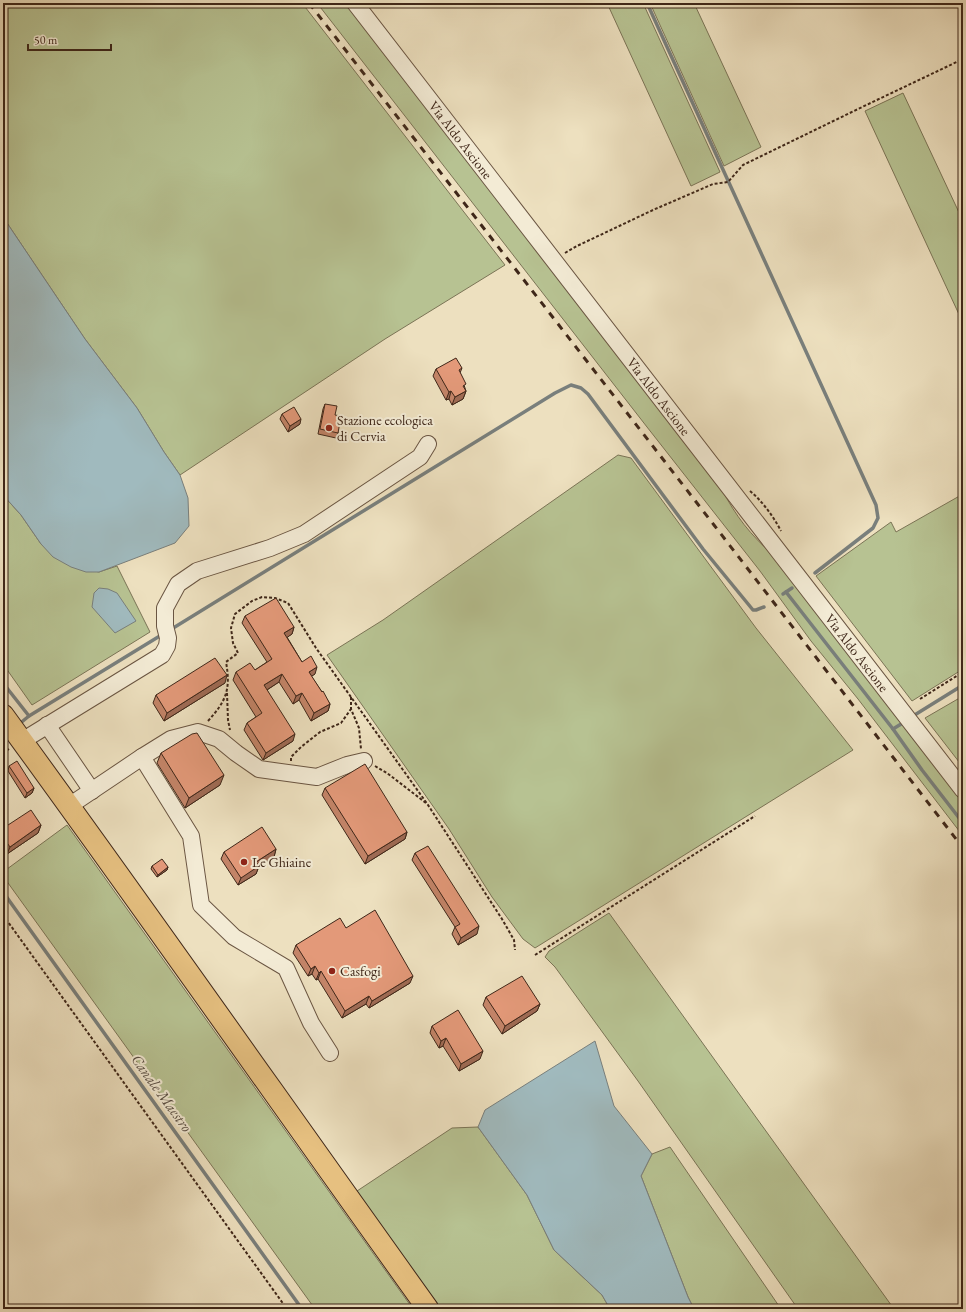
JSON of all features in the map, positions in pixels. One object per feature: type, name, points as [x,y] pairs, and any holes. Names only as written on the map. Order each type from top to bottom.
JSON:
[{"type":"main road","points":[[13,729],[428,1309]]},
{"type":"street","name":"Via Aldo Ascione","points":[[355,3],[963,790]]},
{"type":"street","points":[[13,729],[47,725],[162,655],[167,646],[165,608],[178,584],[197,570],[270,548],[304,534],[420,457],[428,444]]},
{"type":"street","points":[[47,725],[92,791]]},
{"type":"street","points":[[69,806],[171,739],[198,732],[218,739],[259,769],[318,777],[347,765],[364,761]]},
{"type":"street","points":[[142,757],[191,836],[201,905],[234,937],[286,968],[311,1023],[330,1053]]},
{"type":"path","points":[[563,255],[577,246],[653,210],[713,184],[728,182],[739,172],[743,165],[963,59]]},
{"type":"path","points":[[236,753],[228,720],[228,676],[226,662],[238,653],[233,643],[231,628],[235,614],[252,601],[262,597],[275,598],[288,603],[316,648],[428,805],[502,919],[514,940],[515,950]]},
{"type":"path","points":[[920,699],[963,672]]},
{"type":"path","points":[[198,732],[220,708],[227,692]]},
{"type":"path","points":[[351,696],[351,709],[359,728],[361,750],[364,761],[387,773],[428,805]]},
{"type":"path","points":[[289,773],[291,757],[320,732],[341,723],[351,709]]},
{"type":"path","points":[[534,954],[755,816]]},
{"type":"path","points":[[3,915],[286,1309]]},
{"type":"green space","points":[[3,3],[302,3],[505,265],[385,339],[180,475],[137,408],[85,339],[3,217]]},
{"type":"green space","points":[[317,3],[346,3],[721,488],[744,525],[774,556],[963,799],[963,836],[858,699],[811,641],[760,571]]},
{"type":"green space","points":[[607,3],[643,3],[720,172],[691,186]]},
{"type":"green space","points":[[650,3],[694,3],[761,147],[724,166]]},
{"type":"green space","points":[[903,93],[963,221],[963,323],[865,111]]},
{"type":"green space","points":[[618,455],[631,458],[756,628],[853,750],[535,948],[523,939],[492,897],[449,829],[327,655],[383,620]]},
{"type":"green space","points":[[963,494],[963,669],[912,701],[816,576],[891,522],[896,532]]},
{"type":"green space","points":[[3,495],[21,515],[41,544],[94,571],[99,572],[117,566],[150,632],[32,705],[3,664]]},
{"type":"green space","points":[[963,696],[963,767],[925,718]]},
{"type":"green space","points":[[67,825],[413,1309],[315,1309],[3,876],[3,872]]},
{"type":"green space","points":[[609,913],[894,1309],[798,1309],[638,1081],[555,967],[545,957],[549,951]]},
{"type":"green space","points":[[478,1127],[527,1195],[554,1250],[602,1295],[610,1309],[437,1309],[354,1193],[452,1128]]},
{"type":"green space","points":[[670,1147],[781,1309],[694,1309],[641,1176],[652,1154]]},
{"type":"water","points":[[3,217],[85,339],[137,408],[180,475],[188,498],[189,526],[175,543],[99,572],[86,572],[71,567],[53,557],[41,544],[21,515],[3,495]]},
{"type":"water","points":[[99,588],[108,589],[117,593],[136,621],[115,633],[92,607],[94,593]]},
{"type":"water","points":[[595,1041],[614,1106],[652,1154],[641,1176],[694,1309],[610,1309],[602,1295],[554,1250],[527,1195],[478,1127],[485,1110]]},
{"type":"building","points":[[456,358],[462,368],[459,370],[466,384],[463,386],[466,391],[455,397],[451,391],[449,392],[436,369]]},
{"type":"building","name":"Stazione ecologica di Cervia","points":[[325,404],[337,406],[335,415],[341,416],[338,433],[320,429]]},
{"type":"building","points":[[294,407],[301,419],[290,426],[282,414]]},
{"type":"building","points":[[276,598],[294,627],[284,633],[302,662],[311,656],[317,667],[309,672],[322,692],[323,691],[330,704],[314,713],[302,693],[296,696],[282,674],[264,685],[295,734],[266,753],[247,723],[262,713],[236,672],[250,663],[255,670],[272,659],[245,616]]},
{"type":"building","points":[[215,658],[227,675],[167,713],[156,695]]},
{"type":"building","points":[[197,733],[224,775],[189,798],[161,753],[192,734]]},
{"type":"building","points":[[17,761],[34,788],[27,793],[9,766]]},
{"type":"building","points":[[365,764],[407,832],[368,856],[325,788]]},
{"type":"building","points":[[31,810],[41,825],[10,847],[3,837],[3,833],[7,830],[5,827]]},
{"type":"building","name":"Le Ghiaine","points":[[262,827],[276,849],[256,862],[259,866],[241,878],[224,852]]},
{"type":"building","points":[[428,846],[479,926],[461,938],[455,927],[460,924],[415,853]]},
{"type":"building","points":[[162,859],[168,867],[158,875],[152,866]]},
{"type":"building","name":"Casfogi","points":[[375,910],[413,976],[372,1001],[369,996],[345,1011],[321,971],[319,973],[315,966],[311,969],[296,945],[340,918],[346,928]]},
{"type":"building","points":[[522,976],[540,1004],[505,1026],[486,997]]},
{"type":"building","points":[[458,1010],[483,1051],[461,1064],[446,1038],[441,1041],[432,1026]]},
{"type":"waterway","points":[[647,3],[876,505],[878,518],[873,528],[815,573]]},
{"type":"waterway","points":[[170,630],[555,393],[571,385],[581,388],[588,394],[703,549],[753,610],[764,607]]},
{"type":"waterway","points":[[783,594],[792,588]]},
{"type":"waterway","points":[[786,592],[893,729],[906,721]]},
{"type":"waterway","points":[[18,725],[29,716],[163,634]]},
{"type":"waterway","points":[[3,683],[29,716]]},
{"type":"waterway","points":[[913,716],[963,685]]},
{"type":"waterway","points":[[893,729],[922,770],[963,823]]},
{"type":"waterway","name":"Canale Maestro","points":[[3,892],[302,1309]]},
{"type":"railway","points":[[309,3],[963,848]]},
{"type":"place","name":"Stazione ecologica di Cervia","points":[[329,428]]},
{"type":"place","name":"Le Ghiaine","points":[[244,862]]},
{"type":"place","name":"Casfogi","points":[[332,971]]}]
